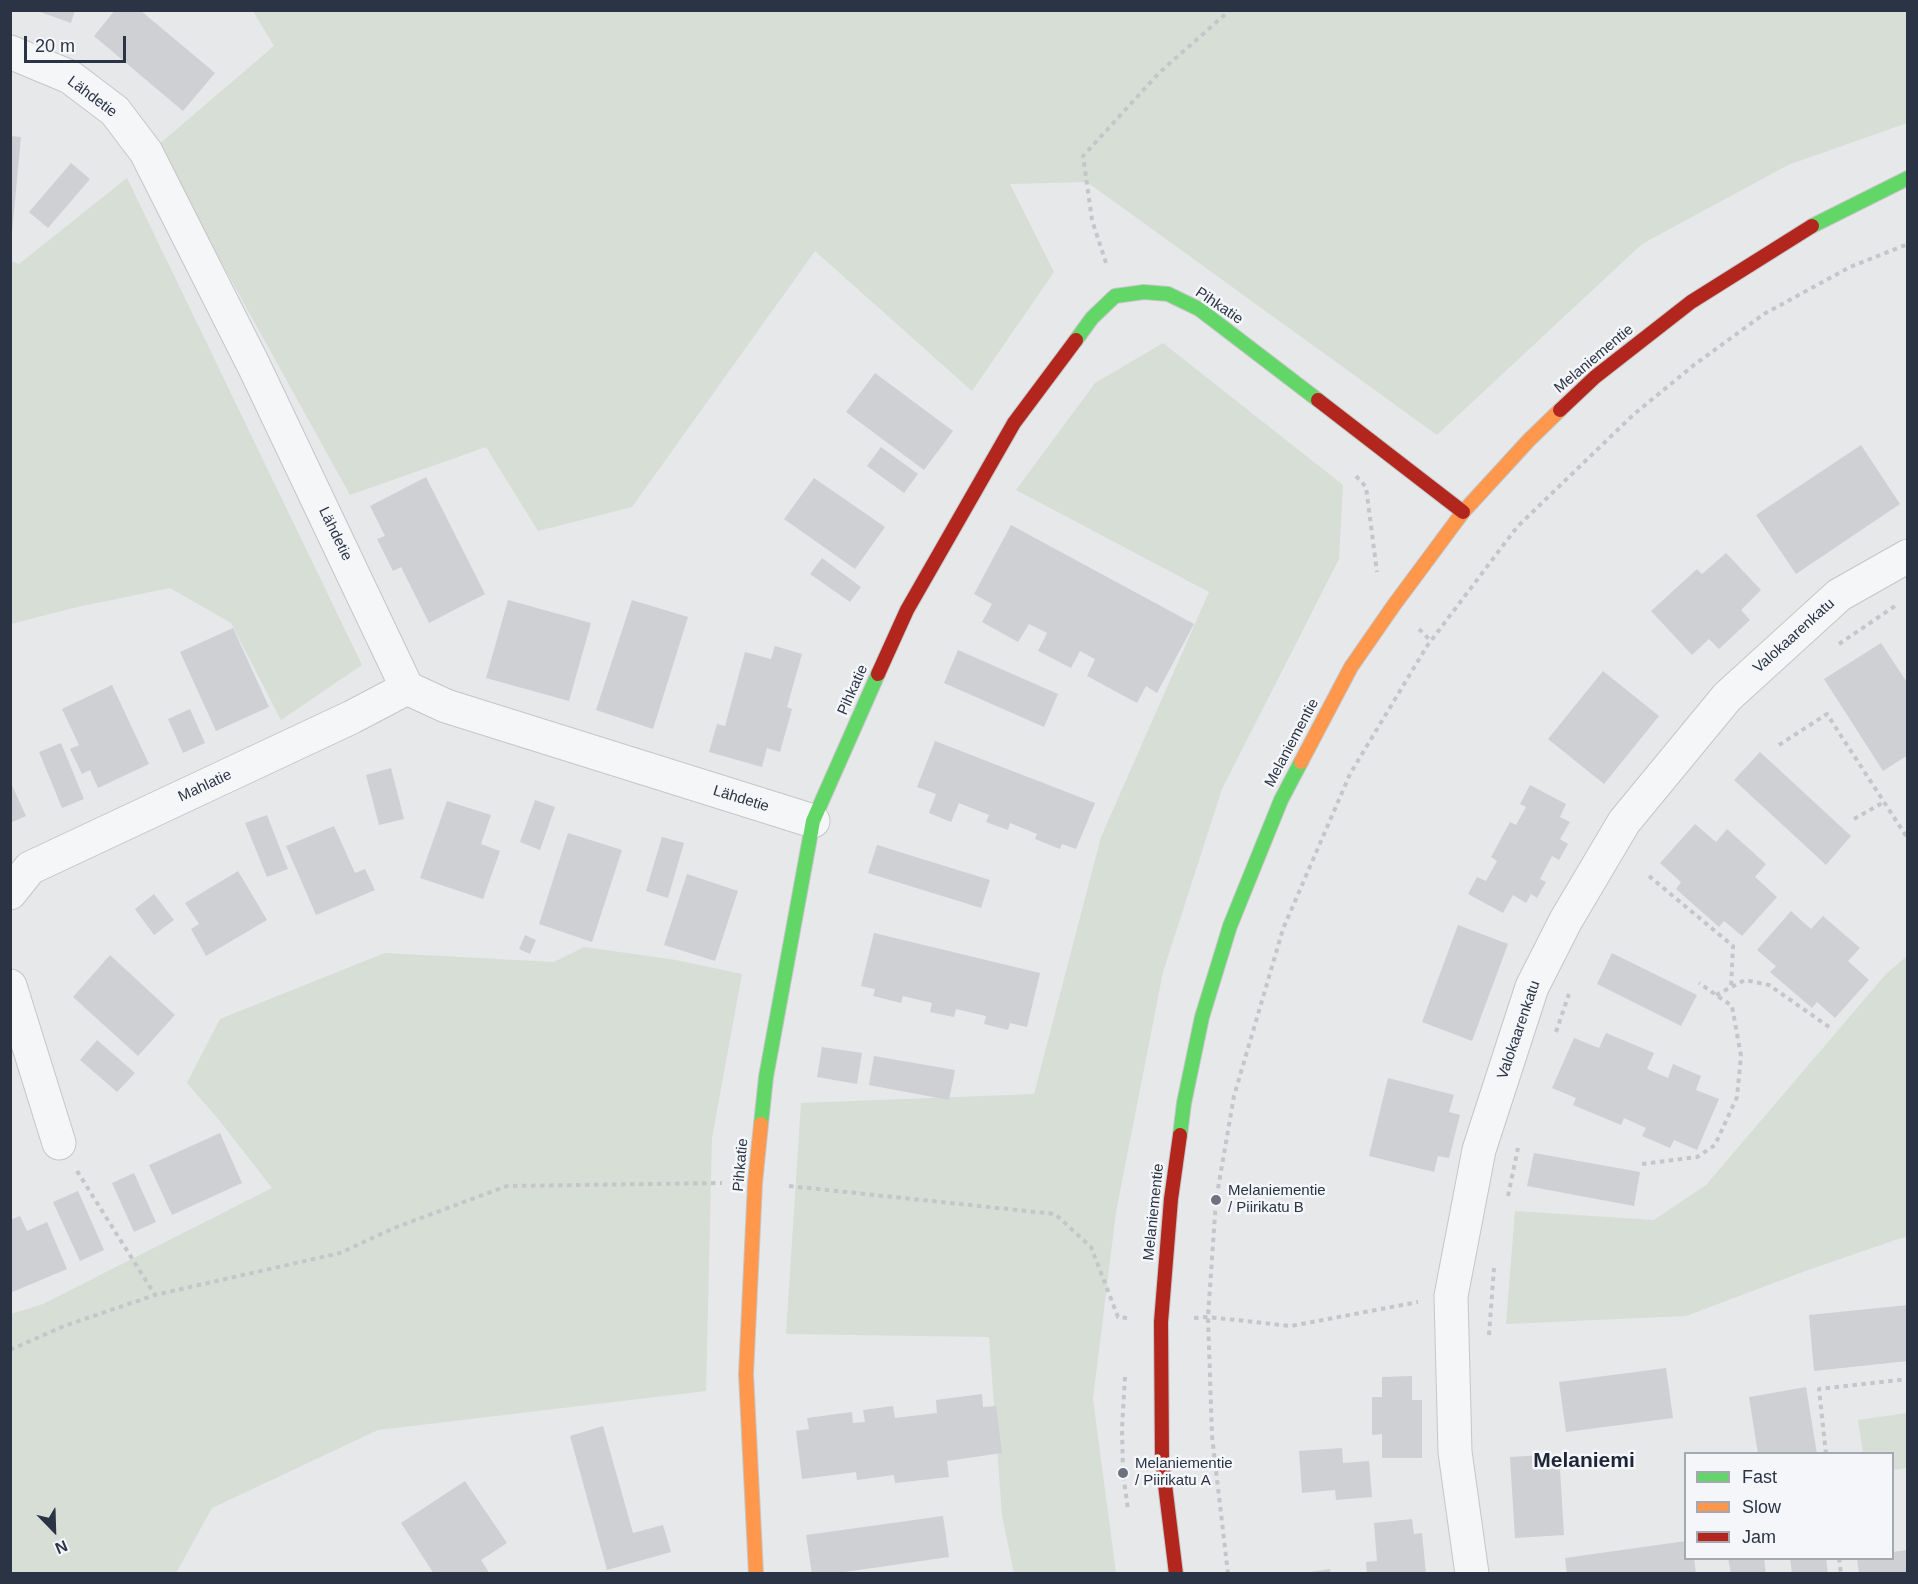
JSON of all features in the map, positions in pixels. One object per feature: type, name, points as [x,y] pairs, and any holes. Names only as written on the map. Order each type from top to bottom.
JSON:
[{"type":"street","name":"Lähdetie","points":[[10,52],[70,77],[116,111],[146,152],[254,366],[407,688],[446,706],[813,821]]},
{"type":"street","name":"Melaniementie","points":[[1176,1574],[1162,1460],[1161,1322],[1171,1199],[1184,1104],[1202,1017],[1230,926],[1281,800],[1351,667],[1394,604],[1463,512],[1528,440],[1595,377],[1691,302],[1825,218],[1908,178]]},
{"type":"street","name":"Pihkatie","points":[[756,1574],[746,1374],[755,1183],[766,1077],[813,821],[907,610],[1014,423],[1092,318],[1115,296],[1144,291],[1168,294],[1199,309],[1463,512]]},
{"type":"street","name":"Valokaarenkatu","points":[[1472,1574],[1455,1452],[1451,1296],[1479,1150],[1532,987],[1566,920],[1624,822],[1727,697],[1839,595],[1908,556]]},
{"type":"street","name":"Mahlatie","points":[[10,893],[30,868],[352,717],[407,688]]},
{"type":"street","points":[[10,986],[59,1143]]},
{"type":"path","points":[[1132,294],[1106,263],[1092,220],[1083,156],[1158,73],[1230,10]]},
{"type":"path","points":[[1227,1574],[1212,1436],[1208,1317],[1216,1200],[1234,1096],[1282,929],[1350,774],[1431,641],[1517,527],[1633,415],[1694,365],[1764,314],[1850,267],[1908,244]]},
{"type":"path","points":[[1352,471],[1366,487],[1378,584],[1394,604],[1431,641]]},
{"type":"path","points":[[1834,648],[1898,603]]},
{"type":"path","points":[[1779,745],[1827,714],[1908,839]]},
{"type":"path","points":[[1854,819],[1884,802]]},
{"type":"path","points":[[1649,876],[1733,946],[1731,987]]},
{"type":"path","points":[[1716,995],[1745,980],[1769,985],[1829,1027]]},
{"type":"path","points":[[1642,1164],[1697,1157],[1715,1145],[1737,1097],[1741,1056],[1732,1006],[1700,983]]},
{"type":"path","points":[[1553,1042],[1572,986]]},
{"type":"path","points":[[59,1143],[155,1295]]},
{"type":"path","points":[[1507,1201],[1519,1144]]},
{"type":"path","points":[[1488,1339],[1494,1258]]},
{"type":"path","points":[[1826,1452],[1819,1389],[1908,1379]]},
{"type":"path","points":[[1122,1428],[1128,1510]]},
{"type":"shaded area","points":[[253,11],[1907,11],[1907,123],[1788,165],[1642,244],[1437,435],[1087,182],[1010,184],[1054,272],[972,391],[815,251],[632,507],[538,531],[486,447],[350,495],[157,146],[274,46]]},
{"type":"shaded area","points":[[127,178],[362,665],[281,720],[231,623],[170,588],[77,607],[11,624],[11,261],[19,264]]},
{"type":"shaded area","points":[[1163,343],[1343,485],[1339,559],[1222,789],[1163,972],[1116,1212],[1093,1399],[1116,1573],[1014,1573],[1002,1516],[989,1337],[786,1334],[801,1103],[1034,1094],[1101,837],[1209,592],[1016,490],[1095,383]]},
{"type":"shaded area","points":[[584,947],[676,960],[742,974],[712,1138],[706,1391],[378,1430],[212,1508],[176,1573],[11,1573],[11,1314],[43,1304],[272,1188],[187,1083],[220,1019],[385,953],[554,962]]},
{"type":"shaded area","points":[[1907,956],[1907,1237],[1808,1270],[1686,1316],[1506,1324],[1515,1211],[1654,1220],[1706,1185],[1886,974]]},
{"type":"shaded area","points":[[1907,1413],[1907,1468],[1894,1470],[1894,1452],[1863,1452],[1858,1420]]},
{"type":"building","points":[[34,10],[75,10],[71,23]]},
{"type":"building","points":[[115,10],[140,10],[215,73],[183,111],[94,36]]},
{"type":"building","points":[[10,136],[21,137],[12,233],[10,233]]},
{"type":"building","points":[[71,163],[90,179],[48,228],[29,212]]},
{"type":"building","points":[[875,373],[953,431],[924,470],[846,412]]},
{"type":"building","points":[[1861,445],[1900,504],[1796,574],[1756,515]]},
{"type":"building","points":[[881,447],[918,474],[904,493],[867,466]]},
{"type":"building","points":[[426,477],[485,594],[429,623],[401,567],[393,571],[377,539],[385,536],[370,506]]},
{"type":"building","points":[[814,478],[885,527],[855,569],[784,519]]},
{"type":"building","points":[[1011,525],[1194,624],[1157,693],[1146,686],[1137,703],[1087,676],[1095,659],[1080,651],[1071,668],[1038,651],[1047,633],[1029,624],[1018,642],[982,622],[992,604],[974,594]]},
{"type":"building","points":[[1726,553],[1761,590],[1741,610],[1750,620],[1719,649],[1709,639],[1692,655],[1651,611],[1697,569],[1702,574]]},
{"type":"building","points":[[822,558],[861,587],[850,602],[810,574]]},
{"type":"building","points":[[508,600],[591,623],[569,701],[486,678]]},
{"type":"building","points":[[632,600],[688,617],[653,729],[596,710]]},
{"type":"building","points":[[233,628],[269,707],[216,731],[180,652]]},
{"type":"building","points":[[1881,643],[1908,684],[1908,755],[1883,771],[1824,679]]},
{"type":"building","points":[[775,646],[802,654],[787,707],[792,709],[780,752],[767,748],[762,767],[709,752],[717,724],[725,726],[745,652],[771,659]]},
{"type":"building","points":[[958,650],[1058,694],[1044,727],[944,683]]},
{"type":"building","points":[[1603,671],[1659,716],[1604,784],[1548,739]]},
{"type":"building","points":[[112,685],[149,764],[98,788],[90,770],[82,774],[70,749],[79,745],[62,709]]},
{"type":"building","points":[[190,709],[205,743],[183,753],[168,719]]},
{"type":"building","points":[[935,741],[1095,803],[1076,849],[1062,844],[1060,849],[1035,839],[1037,834],[1010,823],[1008,830],[986,822],[989,815],[959,803],[951,822],[929,813],[936,794],[917,787]]},
{"type":"building","points":[[61,743],[84,799],[62,808],[39,752]]},
{"type":"building","points":[[1760,752],[1851,836],[1826,865],[1734,780]]},
{"type":"building","points":[[391,768],[404,819],[379,825],[366,775]]},
{"type":"building","points":[[10,781],[26,816],[10,823]]},
{"type":"building","points":[[1530,785],[1566,804],[1560,817],[1570,822],[1560,839],[1568,844],[1559,860],[1552,856],[1540,879],[1546,882],[1537,898],[1531,894],[1526,903],[1513,895],[1503,913],[1468,894],[1477,877],[1486,881],[1497,861],[1491,857],[1510,822],[1516,825],[1526,807],[1520,804]]},
{"type":"building","points":[[535,800],[555,807],[540,850],[520,842]]},
{"type":"building","points":[[447,801],[491,815],[481,844],[500,851],[483,899],[420,878]]},
{"type":"building","points":[[267,815],[288,869],[267,877],[245,823]]},
{"type":"building","points":[[1695,824],[1716,842],[1727,829],[1766,864],[1755,877],[1777,897],[1742,936],[1724,921],[1719,927],[1676,889],[1681,882],[1660,863]]},
{"type":"building","points":[[334,826],[355,873],[365,869],[375,890],[316,915],[286,846]]},
{"type":"building","points":[[568,833],[622,850],[592,942],[539,924]]},
{"type":"building","points":[[662,837],[684,843],[668,898],[646,891]]},
{"type":"building","points":[[877,845],[990,880],[981,908],[868,873]]},
{"type":"building","points":[[238,871],[267,920],[206,956],[191,929],[199,924],[185,903]]},
{"type":"building","points":[[687,874],[738,891],[715,961],[664,945]]},
{"type":"building","points":[[154,894],[174,920],[154,935],[135,909]]},
{"type":"building","points":[[1791,911],[1811,929],[1823,916],[1860,948],[1848,961],[1869,980],[1835,1018],[1817,1002],[1812,1008],[1770,972],[1776,966],[1757,950]]},
{"type":"building","points":[[1458,925],[1508,944],[1472,1041],[1422,1022]]},
{"type":"building","points":[[874,933],[1040,973],[1027,1027],[1010,1023],[1008,1030],[984,1024],[986,1016],[956,1009],[954,1017],[930,1012],[932,1003],[903,996],[901,1003],[873,996],[875,989],[861,986]]},
{"type":"building","points":[[525,935],[536,940],[530,954],[519,949]]},
{"type":"building","points":[[1612,953],[1697,995],[1681,1026],[1597,984]]},
{"type":"building","points":[[110,955],[175,1015],[138,1056],[73,997]]},
{"type":"building","points":[[1606,1033],[1654,1053],[1647,1069],[1668,1078],[1673,1064],[1701,1076],[1696,1090],[1719,1099],[1697,1150],[1674,1140],[1670,1148],[1642,1136],[1646,1128],[1624,1118],[1621,1125],[1573,1105],[1576,1098],[1552,1088],[1574,1038],[1599,1048]]},
{"type":"building","points":[[97,1040],[135,1073],[117,1092],[80,1060]]},
{"type":"building","points":[[822,1047],[862,1053],[857,1084],[817,1077]]},
{"type":"building","points":[[874,1056],[955,1070],[949,1100],[869,1085]]},
{"type":"building","points":[[1388,1078],[1454,1095],[1449,1112],[1460,1115],[1449,1158],[1438,1156],[1434,1172],[1369,1156]]},
{"type":"building","points":[[220,1133],[242,1183],[172,1215],[149,1165]]},
{"type":"building","points":[[1534,1153],[1640,1172],[1634,1206],[1527,1186]]},
{"type":"building","points":[[134,1173],[156,1222],[134,1232],[112,1183]]},
{"type":"building","points":[[78,1191],[104,1250],[80,1261],[53,1202]]},
{"type":"building","points":[[20,1216],[27,1231],[47,1222],[67,1269],[10,1293],[10,1220]]},
{"type":"building","points":[[1908,1305],[1908,1361],[1814,1371],[1809,1315]]},
{"type":"building","points":[[1666,1368],[1673,1418],[1566,1432],[1559,1382]]},
{"type":"building","points":[[1412,1376],[1412,1400],[1422,1400],[1422,1458],[1382,1458],[1382,1434],[1372,1435],[1372,1397],[1382,1397],[1382,1377]]},
{"type":"building","points":[[1806,1387],[1817,1452],[1758,1452],[1749,1397]]},
{"type":"building","points":[[982,1394],[983,1407],[996,1406],[1002,1453],[947,1461],[949,1477],[895,1483],[894,1475],[857,1480],[856,1472],[802,1479],[796,1431],[809,1429],[807,1418],[852,1412],[853,1423],[865,1422],[863,1410],[893,1406],[895,1418],[937,1413],[936,1400]]},
{"type":"building","points":[[603,1426],[633,1533],[663,1525],[671,1552],[607,1570],[570,1436]]},
{"type":"building","points":[[1342,1448],[1343,1463],[1369,1461],[1372,1497],[1336,1500],[1335,1490],[1302,1493],[1299,1451]]},
{"type":"building","points":[[1559,1454],[1564,1535],[1515,1538],[1510,1457]]},
{"type":"building","points":[[465,1481],[507,1543],[481,1560],[490,1574],[434,1574],[401,1523]]},
{"type":"building","points":[[943,1516],[949,1557],[831,1574],[812,1574],[806,1535]]},
{"type":"building","points":[[1412,1519],[1414,1534],[1422,1533],[1426,1574],[1367,1574],[1366,1562],[1377,1561],[1374,1523]]},
{"type":"building","points":[[1684,1541],[1684,1560],[1694,1560],[1696,1574],[1567,1574],[1565,1558]]},
{"type":"building","points":[[1908,1550],[1908,1574],[1859,1574],[1857,1560],[1894,1560],[1894,1552]]},
{"type":"building","points":[[1728,1560],[1764,1560],[1766,1574],[1731,1574]]},
{"type":"building","points":[[1790,1560],[1826,1560],[1828,1574],[1792,1574]]},
{"type":"building","points":[[1330,1569],[1331,1574],[1310,1574],[1310,1572]]},
{"type":"traffic: fast","points":[[1812,226],[1908,178]]},
{"type":"traffic: fast","points":[[1076,340],[1092,318],[1115,296],[1144,292],[1168,294],[1199,309],[1318,400]]},
{"type":"traffic: fast","points":[[761,1124],[766,1077],[813,821],[878,674]]},
{"type":"traffic: fast","points":[[1180,1135],[1184,1103],[1202,1017],[1230,926],[1281,800],[1301,762]]},
{"type":"traffic: slow","points":[[1301,762],[1351,667],[1394,605],[1463,512],[1560,410]]},
{"type":"traffic: slow","points":[[756,1574],[746,1374],[755,1183],[761,1124]]},
{"type":"traffic: jam","points":[[1560,410],[1595,377],[1691,302],[1812,226]]},
{"type":"traffic: jam","points":[[878,674],[907,610],[1014,423],[1076,340]]},
{"type":"traffic: jam","points":[[1318,400],[1463,512]]},
{"type":"traffic: jam","points":[[1176,1574],[1162,1460],[1161,1322],[1171,1199],[1180,1135]]},
{"type":"place","name":"Melaniementie / Piirikatu B","points":[[1216,1200]]},
{"type":"place","name":"Melaniementie / Piirikatu A","points":[[1123,1473]]},
{"type":"district","name":"Melaniemi","points":[[1584,1461]]}]
